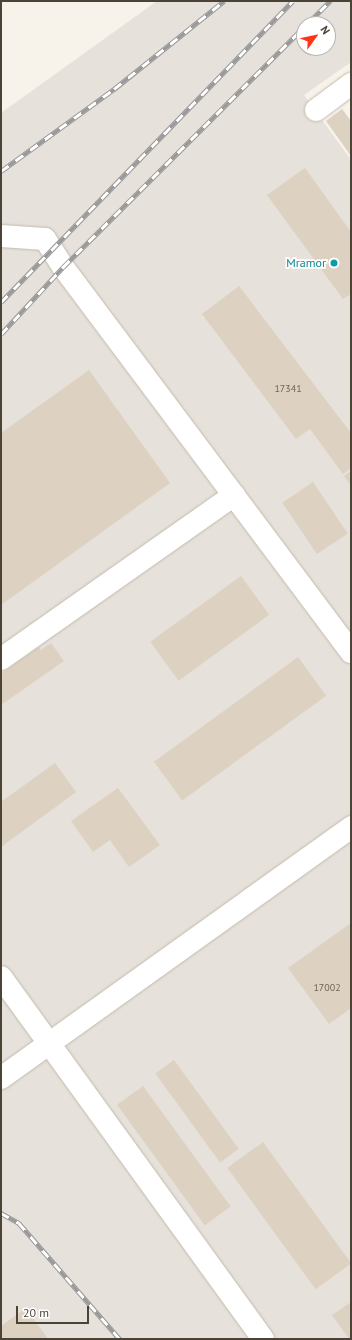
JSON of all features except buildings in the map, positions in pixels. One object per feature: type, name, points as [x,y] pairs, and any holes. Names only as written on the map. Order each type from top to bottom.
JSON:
[{"type":"lane","points":[[316,110],[349,89]]},
{"type":"lane","points":[[1,236],[45,239],[68,274],[351,652]]},
{"type":"lane","points":[[1,659],[234,495]]},
{"type":"lane","points":[[1,1078],[351,827]]},
{"type":"lane","points":[[1,977],[263,1339]]},
{"type":"shaded area","points":[[157,1],[351,1],[351,62],[304,95],[351,160],[351,1339],[1,1339],[1,113]]},
{"type":"railway","points":[[1,171],[114,89],[224,1]]},
{"type":"railway","points":[[1,302],[293,1]]},
{"type":"railway","points":[[315,16],[330,1]]},
{"type":"railway","points":[[1,334],[63,267],[296,35]]},
{"type":"railway","points":[[1,1213],[19,1223],[120,1339]]},
{"type":"place","name":"Mramor","points":[[334,263]]}]
